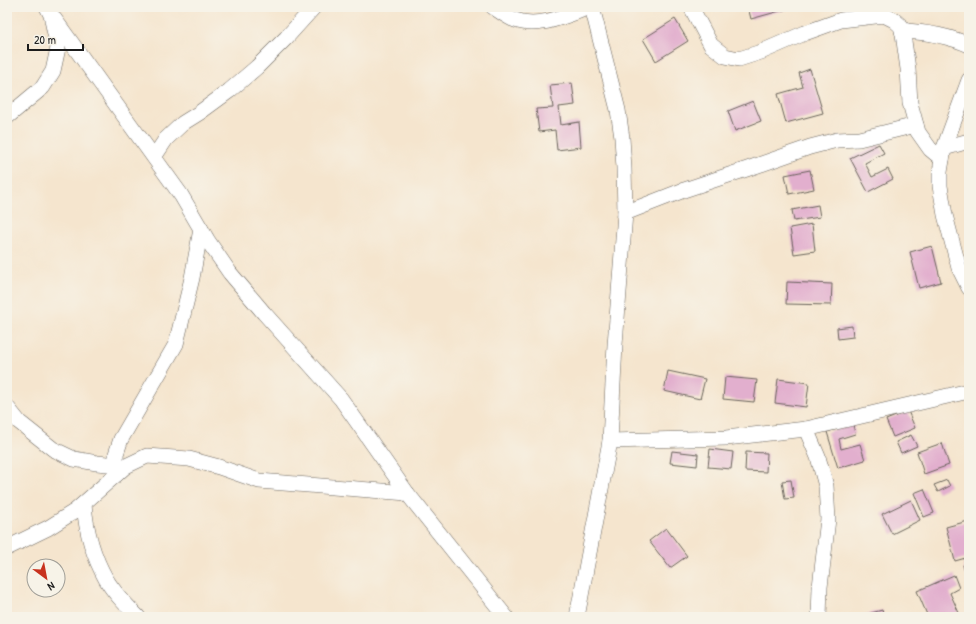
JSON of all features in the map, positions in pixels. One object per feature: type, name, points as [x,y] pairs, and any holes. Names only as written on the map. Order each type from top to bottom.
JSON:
[{"type":"street","points":[[154,157],[166,139],[183,123],[229,91],[257,67],[314,7]]},
{"type":"street","points":[[493,7],[513,19],[525,23],[536,24],[591,7],[618,110],[622,138],[625,213],[615,345],[610,441],[577,615]]},
{"type":"street","points":[[691,7],[711,44],[725,56],[739,59],[761,52],[805,33],[841,20],[884,15],[898,23],[902,27],[908,69],[910,103],[918,132],[930,148],[943,154]]},
{"type":"street","points":[[49,10],[181,195],[230,273],[341,399],[407,493],[506,617]]},
{"type":"street","points":[[7,117],[44,87],[53,71],[58,48],[49,10]]},
{"type":"street","points":[[902,31],[933,33],[969,45]]},
{"type":"street","points":[[969,80],[943,154],[940,172],[940,186],[945,215],[959,268],[969,288]]},
{"type":"street","points":[[625,213],[684,190],[810,147],[837,140],[859,139],[916,125]]},
{"type":"street","points":[[943,154],[969,141]]},
{"type":"street","points":[[117,469],[116,454],[121,439],[176,344],[192,278],[201,229]]},
{"type":"street","points":[[610,441],[726,438],[806,429],[969,392]]},
{"type":"street","points":[[7,407],[19,422],[53,449],[74,459],[97,463],[117,469]]},
{"type":"street","points":[[806,429],[818,457],[826,486],[828,519],[821,580],[819,617]]},
{"type":"street","points":[[7,548],[48,528],[84,504],[117,469],[147,456],[189,459],[259,480],[407,493]]},
{"type":"street","points":[[84,504],[85,522],[90,543],[106,579],[122,601],[138,617]]},
{"type":"building","points":[[748,7],[786,7],[787,9],[751,19]]},
{"type":"building","points":[[675,19],[688,41],[656,61],[643,39]]},
{"type":"building","points":[[810,69],[823,113],[786,123],[778,94],[803,87],[799,73]]},
{"type":"building","points":[[572,83],[575,105],[559,107],[561,125],[579,122],[581,147],[557,150],[555,130],[539,132],[536,109],[553,108],[550,85]]},
{"type":"building","points":[[753,101],[761,121],[735,131],[728,111]]},
{"type":"building","points":[[879,144],[884,153],[865,163],[872,177],[888,169],[893,179],[868,192],[850,158]]},
{"type":"building","points":[[810,170],[814,189],[789,194],[785,175]]},
{"type":"building","points":[[818,205],[820,217],[794,221],[792,210]]},
{"type":"building","points":[[812,224],[815,251],[794,254],[790,228]]},
{"type":"building","points":[[932,246],[941,282],[919,288],[910,252]]},
{"type":"building","points":[[787,282],[832,284],[831,305],[786,304]]},
{"type":"building","points":[[852,326],[853,337],[838,339],[837,328]]},
{"type":"building","points":[[668,371],[705,379],[700,399],[664,391]]},
{"type":"building","points":[[725,377],[757,380],[754,402],[723,399]]},
{"type":"building","points":[[778,379],[809,383],[806,407],[775,403]]},
{"type":"building","points":[[908,411],[915,428],[893,437],[886,420]]},
{"type":"building","points":[[853,424],[855,434],[839,439],[841,449],[860,444],[865,460],[838,468],[827,432]]},
{"type":"building","points":[[911,435],[917,446],[901,453],[896,442]]},
{"type":"building","points":[[942,443],[949,465],[924,474],[917,452]]},
{"type":"building","points":[[710,449],[733,452],[731,469],[708,467]]},
{"type":"building","points":[[672,451],[698,454],[697,466],[670,463]]},
{"type":"building","points":[[746,452],[767,453],[766,472],[745,471]]},
{"type":"building","points":[[791,480],[794,498],[785,499],[782,481]]},
{"type":"building","points":[[947,480],[950,486],[938,492],[934,485]]},
{"type":"building","points":[[924,489],[934,513],[924,517],[914,493]]},
{"type":"building","points":[[911,500],[920,520],[892,534],[882,514]]},
{"type":"building","points":[[968,521],[969,557],[955,561],[946,527]]},
{"type":"building","points":[[666,528],[687,556],[670,568],[649,541]]},
{"type":"building","points":[[969,563],[969,575],[966,576],[963,565]]},
{"type":"building","points":[[954,575],[959,588],[950,593],[959,613],[950,617],[928,617],[917,591]]},
{"type":"building","points":[[882,610],[884,617],[857,617]]}]
